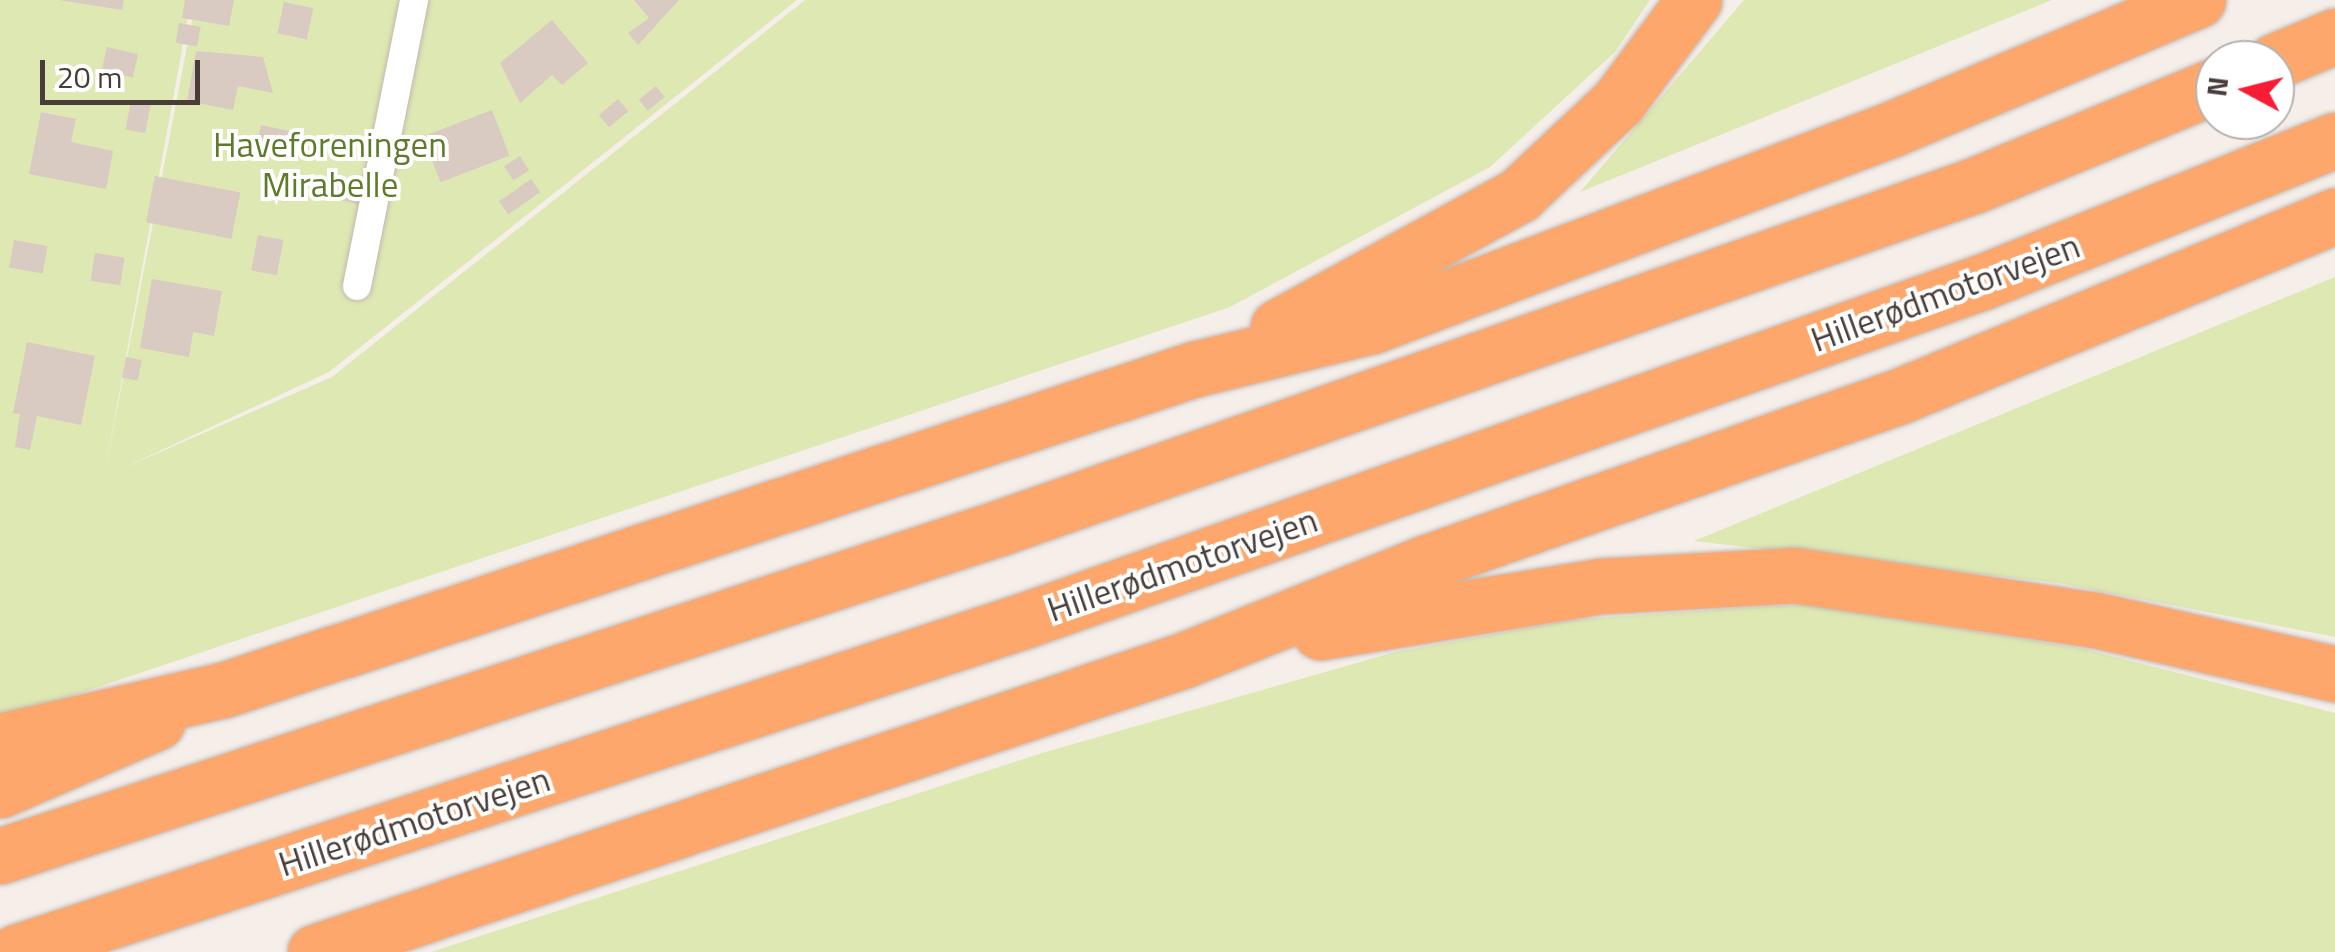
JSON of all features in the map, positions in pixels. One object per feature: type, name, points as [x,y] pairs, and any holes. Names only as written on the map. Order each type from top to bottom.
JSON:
[{"type":"highway","points":[[1195,370],[1519,195],[1618,102],[1694,0]]},
{"type":"highway","points":[[0,741],[222,690],[1195,370],[1372,326],[1892,129],[2198,0]]},
{"type":"highway","points":[[2295,53],[2335,36]]},
{"type":"highway","points":[[0,856],[1018,521],[1973,186],[2195,94]]},
{"type":"highway","name":"Hillerødmotorvejen","points":[[16,952],[1042,614],[1982,282],[2335,140]]},
{"type":"highway","points":[[315,952],[1184,660],[1425,563],[1900,396],[2335,216]]},
{"type":"highway","points":[[1184,660],[1600,586],[1794,575],[2096,620],[2335,674]]},
{"type":"highway","points":[[0,790],[222,690]]},
{"type":"lane","points":[[357,286],[414,0]]},
{"type":"green space","name":"Haveforeningen Mirabelle","points":[[0,0],[191,0],[104,477],[196,0],[797,0],[329,372],[121,469],[332,377],[805,0],[1650,0],[1615,52],[1490,167],[1230,307],[0,720]]},
{"type":"green space","points":[[1744,0],[2052,0],[1580,192]]},
{"type":"green space","points":[[2335,277],[2335,637],[2058,583],[1694,541]]},
{"type":"green space","points":[[1808,604],[2084,649],[2335,713],[2335,952],[431,952],[1042,753],[1395,652],[1578,619]]},
{"type":"building","points":[[59,0],[124,0],[122,10]]},
{"type":"building","points":[[185,0],[234,0],[229,26],[182,18]]},
{"type":"building","points":[[634,0],[679,0],[638,45],[628,33],[649,18]]},
{"type":"building","points":[[284,2],[313,8],[307,40],[277,33]]},
{"type":"building","points":[[552,20],[588,63],[562,85],[552,75],[520,103],[500,63]]},
{"type":"building","points":[[179,23],[201,27],[197,47],[176,43]]},
{"type":"building","points":[[107,47],[138,54],[133,78],[102,70]]},
{"type":"building","points":[[196,51],[263,57],[273,93],[238,86],[233,110],[187,101]]},
{"type":"building","points":[[656,86],[665,97],[648,111],[639,100]]},
{"type":"building","points":[[618,99],[628,111],[609,127],[599,115]]},
{"type":"building","points":[[131,101],[151,105],[145,133],[125,129]]},
{"type":"building","points":[[492,110],[510,156],[440,182],[423,137]]},
{"type":"building","points":[[41,112],[76,119],[71,142],[113,151],[106,189],[29,174]]},
{"type":"building","points":[[261,125],[290,131],[285,159],[255,152]]},
{"type":"building","points":[[520,156],[529,170],[513,181],[504,166]]},
{"type":"building","points":[[155,176],[240,193],[231,239],[146,222]]},
{"type":"building","points":[[332,176],[366,185],[360,205],[327,196]]},
{"type":"building","points":[[531,179],[540,192],[508,214],[499,201]]},
{"type":"building","points":[[258,235],[284,240],[277,275],[251,270]]},
{"type":"building","points":[[14,240],[47,246],[43,273],[9,268]]},
{"type":"building","points":[[95,253],[125,258],[120,285],[91,281]]},
{"type":"building","points":[[152,279],[222,291],[214,336],[193,332],[189,357],[140,348]]},
{"type":"building","points":[[27,342],[95,356],[81,425],[37,416],[30,450],[15,447],[20,414],[13,413]]},
{"type":"building","points":[[126,357],[142,360],[138,381],[122,378]]}]
